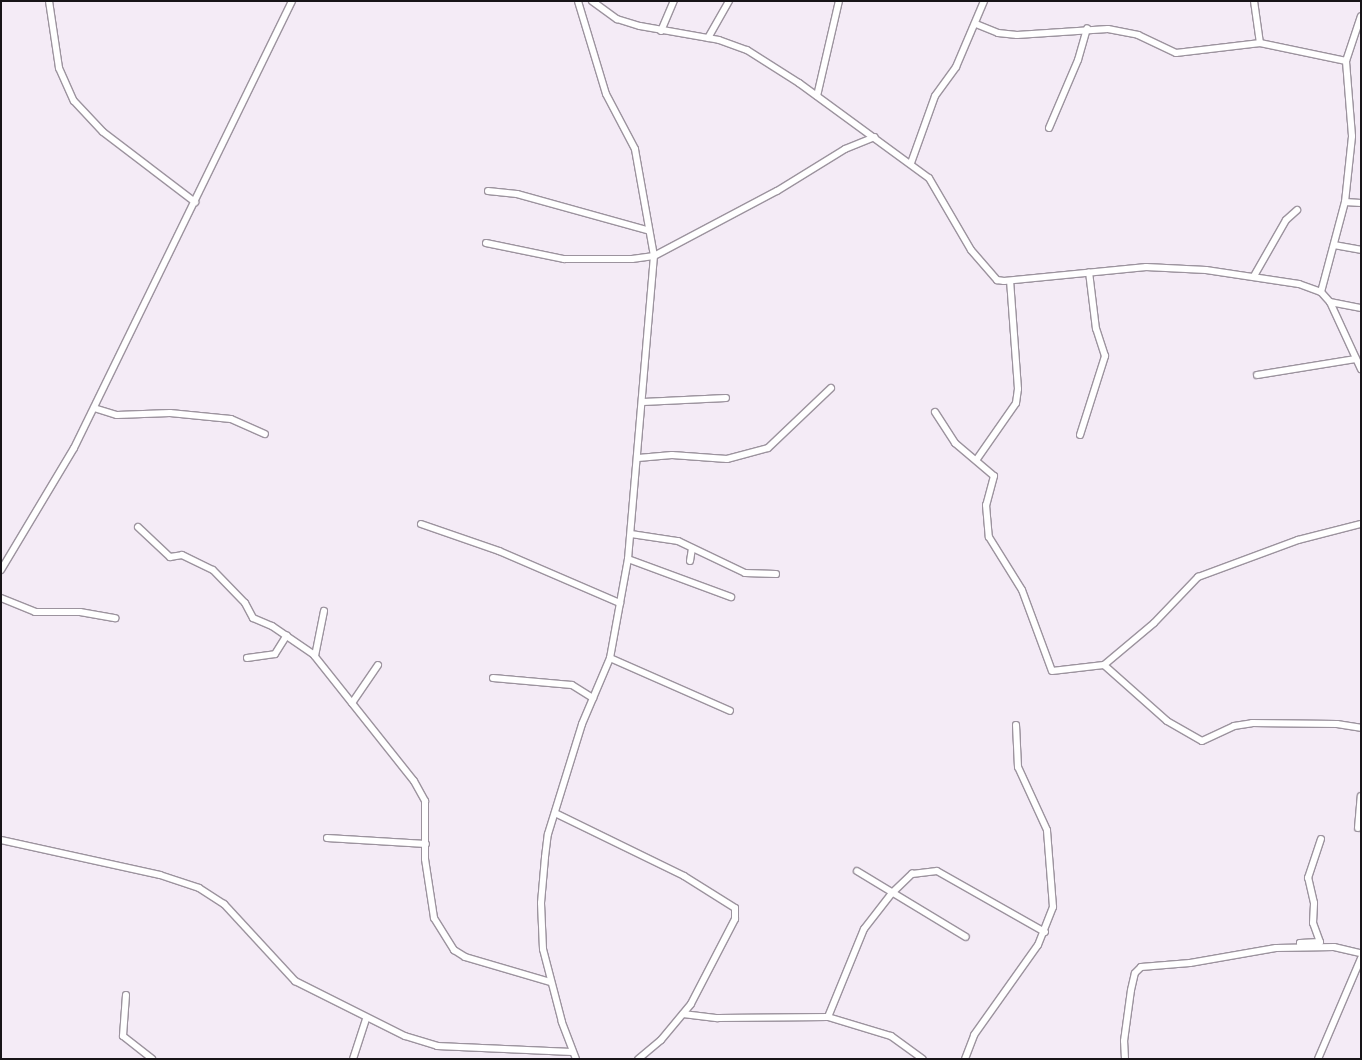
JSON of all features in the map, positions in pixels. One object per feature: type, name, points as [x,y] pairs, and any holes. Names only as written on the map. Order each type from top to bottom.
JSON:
[{"type":"street","points":[[49,1],[59,68],[74,101],[103,132],[195,202]]},
{"type":"street","points":[[1,570],[74,448],[292,1]]},
{"type":"street","points":[[576,1059],[572,1052],[550,982],[543,949],[541,903],[548,834],[593,698],[610,658],[628,559],[643,402],[654,256],[635,149],[602,83],[578,1]]},
{"type":"street","points":[[592,1],[617,19],[662,31],[708,38],[747,50],[817,96],[876,137],[929,178],[984,268],[997,280],[1010,281],[1089,272],[1177,268],[1254,276],[1300,284],[1321,292],[1330,302],[1361,369]]},
{"type":"street","points":[[662,31],[674,1]]},
{"type":"street","points":[[708,38],[729,1]]},
{"type":"street","points":[[817,96],[839,1]]},
{"type":"street","points":[[911,163],[935,96],[956,67],[976,24],[984,1]]},
{"type":"street","points":[[1254,1],[1260,44]]},
{"type":"street","points":[[1321,292],[1345,202],[1352,136],[1346,61],[1361,16]]},
{"type":"street","points":[[976,24],[998,33],[1017,35],[1087,28],[1138,35],[1176,53],[1260,44],[1346,61]]},
{"type":"street","points":[[1049,128],[1078,60],[1087,28]]},
{"type":"street","points":[[486,243],[564,259],[632,259],[654,256],[777,191],[845,149],[876,137]]},
{"type":"street","points":[[488,192],[517,194],[648,230]]},
{"type":"street","points":[[1345,202],[1361,204]]},
{"type":"street","points":[[1254,276],[1286,220],[1297,210]]},
{"type":"street","points":[[1334,245],[1361,250]]},
{"type":"street","points":[[1080,435],[1105,356],[1096,329],[1089,272]]},
{"type":"street","points":[[977,459],[1016,403],[1018,389],[1010,281]]},
{"type":"street","points":[[1330,302],[1361,308]]},
{"type":"street","points":[[1257,375],[1356,359]]},
{"type":"street","points":[[638,458],[672,455],[712,460],[760,451],[782,437],[831,388]]},
{"type":"street","points":[[643,402],[726,398]]},
{"type":"street","points":[[94,408],[117,415],[170,413],[231,419],[265,434]]},
{"type":"street","points":[[935,412],[955,443],[977,459],[994,476],[986,505],[989,537],[1022,590],[1048,666],[1054,671],[1104,665],[1154,623],[1198,577],[1298,540],[1361,524]]},
{"type":"street","points":[[421,524],[499,551],[620,603]]},
{"type":"street","points":[[138,527],[170,558],[182,555],[213,570],[245,603],[253,618],[287,635],[315,656],[423,795],[426,808],[428,889],[434,918],[454,950],[465,957],[550,982]]},
{"type":"street","points":[[631,534],[678,541],[745,573],[776,574]]},
{"type":"street","points":[[690,561],[689,556],[692,548]]},
{"type":"street","points":[[628,559],[731,597]]},
{"type":"street","points":[[1,598],[35,612],[80,612],[115,618]]},
{"type":"street","points":[[315,656],[324,611]]},
{"type":"street","points":[[247,658],[275,654],[287,635]]},
{"type":"street","points":[[610,658],[730,711]]},
{"type":"street","points":[[352,703],[378,665]]},
{"type":"street","points":[[1104,665],[1167,721],[1202,740],[1234,726],[1252,723],[1337,724],[1361,728]]},
{"type":"street","points":[[493,678],[572,685],[593,698]]},
{"type":"street","points":[[964,1059],[974,1035],[1045,932],[1053,907],[1047,830],[1018,767],[1016,725]]},
{"type":"street","points":[[1358,828],[1361,796]]},
{"type":"street","points":[[555,813],[684,876],[735,908],[735,919],[683,1014],[638,1059]]},
{"type":"street","points":[[327,838],[426,844]]},
{"type":"street","points":[[1301,947],[1300,943],[1320,942],[1313,923],[1314,903],[1308,878],[1321,839]]},
{"type":"street","points":[[1,840],[160,875],[199,888],[224,904],[295,981],[366,1019],[405,1036],[437,1046],[572,1052]]},
{"type":"street","points":[[858,871],[966,937]]},
{"type":"street","points":[[828,1017],[864,929],[892,893],[912,874],[937,871],[1045,932]]},
{"type":"street","points":[[1125,1059],[1124,1041],[1131,990],[1135,973],[1141,967],[1190,963],[1255,950],[1301,947],[1334,947],[1361,953]]},
{"type":"street","points":[[1318,1059],[1361,958]]},
{"type":"street","points":[[126,995],[124,1036],[152,1059]]},
{"type":"street","points":[[683,1014],[718,1018],[828,1017],[830,1020],[900,1040],[923,1059]]},
{"type":"street","points":[[353,1059],[366,1019]]}]
